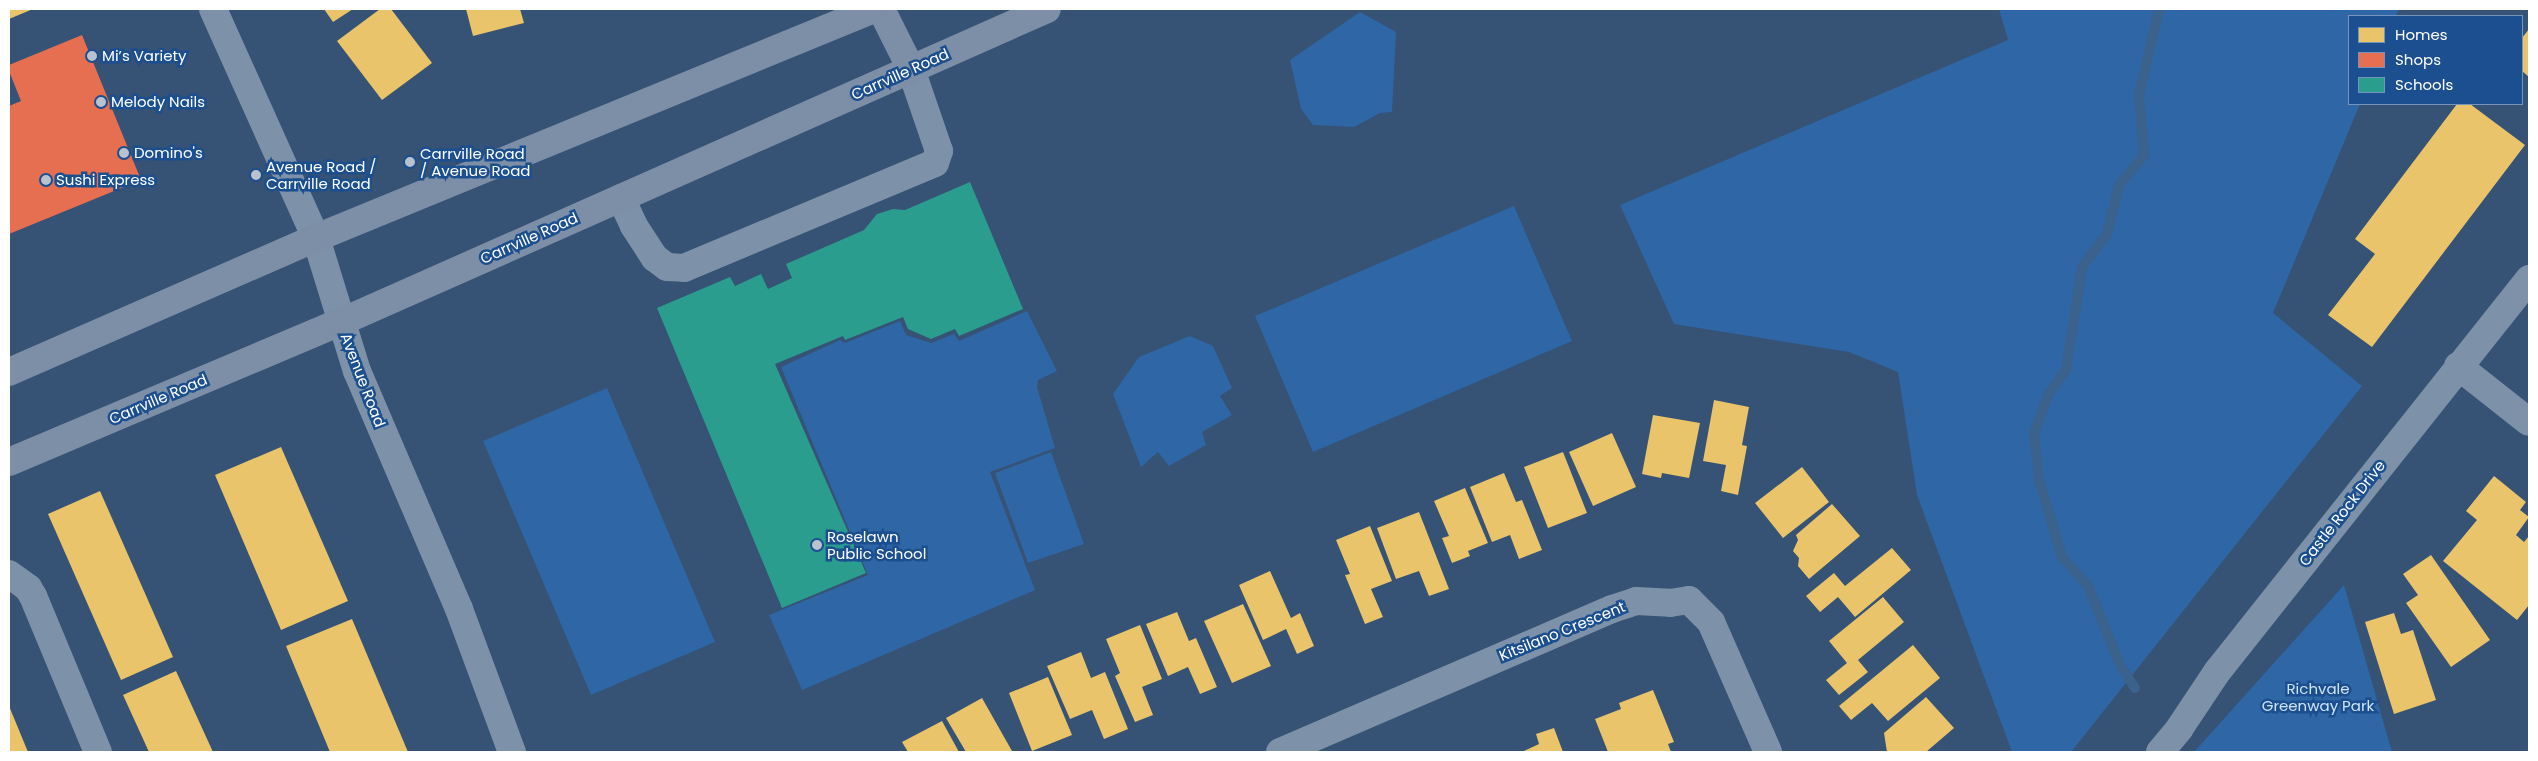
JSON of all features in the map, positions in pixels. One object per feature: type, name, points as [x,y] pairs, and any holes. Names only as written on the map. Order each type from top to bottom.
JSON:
[{"type":"main road","points":[[9,372],[316,238],[874,9]]},
{"type":"main road","points":[[881,9],[911,69]]},
{"type":"main road","name":"Carrville Road","points":[[9,462],[341,322],[1047,9]]},
{"type":"street","name":"Avenue Road","points":[[213,9],[316,238],[357,371],[459,609],[512,752]]},
{"type":"street","points":[[621,198],[634,226],[655,258],[667,267],[684,268],[935,163],[939,150],[911,69]]},
{"type":"street","name":"Castle Rock Drive","points":[[2160,752],[2179,730],[2217,672],[2458,366],[2529,279]]},
{"type":"street","points":[[2458,366],[2529,422]]},
{"type":"street","points":[[9,574],[28,588],[33,596],[98,752]]},
{"type":"street","name":"Kitsilano Crescent","points":[[1280,752],[1612,608],[1636,601],[1670,602],[1689,600],[1711,622],[1768,752]]},
{"type":"green space","points":[[1999,9],[2399,9],[2396,15],[2348,15],[2348,105],[2360,105],[2273,313],[2362,386],[2071,752],[2012,752],[1917,495],[1898,372],[1849,352],[1674,324],[1620,205],[2008,40]]},
{"type":"green space","points":[[1360,12],[1396,32],[1392,112],[1380,113],[1354,127],[1313,125],[1301,109],[1290,60]]},
{"type":"green space","points":[[1514,206],[1572,341],[1313,452],[1255,316]]},
{"type":"green space","points":[[1027,311],[1057,371],[1038,380],[1037,387],[1055,448],[990,472],[1035,590],[802,690],[769,615],[868,575],[781,367],[840,340],[845,343],[900,321],[906,335],[931,343],[954,334],[959,341]]},
{"type":"green space","points":[[1190,336],[1213,346],[1232,388],[1220,396],[1232,415],[1202,432],[1206,445],[1169,466],[1158,452],[1141,467],[1113,394],[1139,357]]},
{"type":"green space","points":[[607,388],[715,642],[591,695],[483,441]]},
{"type":"green space","points":[[1051,452],[1084,544],[1028,563],[995,473]]},
{"type":"green space","name":"Richvale Greenway Park","points":[[2344,585],[2392,752],[2194,752]]},
{"type":"building: Homes","points":[[9,9],[33,9],[9,19]]},
{"type":"building: Homes","points":[[324,9],[353,9],[333,22]]},
{"type":"building: Homes","points":[[380,9],[391,9],[432,63],[382,100],[337,41]]},
{"type":"building: Homes","points":[[466,9],[520,9],[524,23],[473,36]]},
{"type":"building: Homes","points":[[2529,29],[2529,77],[2523,72],[2523,37]]},
{"type":"building: Homes","points":[[2456,105],[2471,105],[2525,145],[2372,347],[2328,315],[2375,254],[2355,239]]},
{"type":"building: Homes","points":[[1714,400],[1749,407],[1742,445],[1747,446],[1738,495],[1721,491],[1726,465],[1703,461]]},
{"type":"building: Homes","points":[[1653,415],[1700,423],[1689,478],[1662,473],[1661,478],[1642,474]]},
{"type":"building: Homes","points":[[1612,433],[1636,487],[1593,506],[1569,452]]},
{"type":"building: Homes","points":[[281,447],[348,601],[281,630],[215,475]]},
{"type":"building: Homes","points":[[1563,452],[1587,513],[1548,528],[1524,467]]},
{"type":"building: Homes","points":[[1802,467],[1829,502],[1783,538],[1755,503]]},
{"type":"building: Homes","points":[[1504,473],[1516,502],[1522,500],[1542,550],[1519,559],[1510,535],[1492,542],[1470,487]]},
{"type":"building: Homes","points":[[2494,476],[2526,502],[2520,510],[2529,517],[2516,535],[2524,542],[2529,536],[2529,605],[2517,620],[2443,561],[2477,520],[2466,511]]},
{"type":"building: Homes","points":[[1465,488],[1488,543],[1468,551],[1470,556],[1452,563],[1442,538],[1449,536],[1434,501]]},
{"type":"building: Homes","points":[[100,491],[173,657],[121,680],[48,514]]},
{"type":"building: Homes","points":[[1832,504],[1860,536],[1809,579],[1798,566],[1799,558],[1793,551],[1798,540],[1796,535]]},
{"type":"building: Homes","points":[[1419,512],[1449,589],[1429,596],[1419,571],[1396,579],[1377,528]]},
{"type":"building: Homes","points":[[1370,526],[1392,581],[1371,589],[1383,617],[1365,624],[1345,575],[1350,574],[1336,540]]},
{"type":"building: Homes","points":[[1892,548],[1911,570],[1855,617],[1838,597],[1820,612],[1806,596],[1834,573],[1845,586]]},
{"type":"building: Homes","points":[[2431,555],[2490,640],[2451,667],[2406,603],[2418,595],[2403,574]]},
{"type":"building: Homes","points":[[1270,571],[1291,618],[1300,613],[1314,646],[1297,654],[1286,629],[1263,640],[1239,585]]},
{"type":"building: Homes","points":[[1883,597],[1904,622],[1858,660],[1868,672],[1839,695],[1826,680],[1847,663],[1829,641]]},
{"type":"building: Homes","points":[[1243,604],[1271,666],[1232,683],[1204,621]]},
{"type":"building: Homes","points":[[1177,612],[1189,641],[1196,638],[1217,687],[1200,694],[1188,667],[1168,676],[1146,624]]},
{"type":"building: Homes","points":[[2394,613],[2401,634],[2413,630],[2436,700],[2394,714],[2365,622]]},
{"type":"building: Homes","points":[[352,619],[408,752],[330,752],[286,646]]},
{"type":"building: Homes","points":[[1140,625],[1162,679],[1142,687],[1153,715],[1135,722],[1115,676],[1120,673],[1106,639]]},
{"type":"building: Homes","points":[[1913,645],[1940,678],[1888,721],[1872,703],[1851,720],[1839,706]]},
{"type":"building: Homes","points":[[1081,652],[1091,678],[1105,672],[1128,729],[1104,739],[1092,710],[1070,719],[1047,666]]},
{"type":"building: Homes","points":[[176,671],[213,752],[149,752],[123,695]]},
{"type":"building: Homes","points":[[1048,677],[1072,735],[1032,751],[1009,693]]},
{"type":"building: Homes","points":[[1653,690],[1674,742],[1668,744],[1671,752],[1608,752],[1595,719],[1621,709],[1619,703]]},
{"type":"building: Homes","points":[[1926,697],[1954,728],[1926,752],[1887,752],[1884,733]]},
{"type":"building: Homes","points":[[982,698],[1012,751],[966,752],[946,718]]},
{"type":"building: Homes","points":[[9,706],[28,752],[9,752]]},
{"type":"building: Homes","points":[[942,721],[959,752],[908,752],[902,742]]},
{"type":"building: Homes","points":[[1554,728],[1563,752],[1522,752],[1539,744],[1536,734]]},
{"type":"building: Shops","points":[[82,35],[141,180],[9,234],[9,106],[21,101],[9,71],[9,65]]},
{"type":"building: Schools","points":[[970,182],[1023,309],[959,336],[955,329],[931,339],[908,329],[903,317],[845,340],[843,336],[775,364],[866,573],[782,608],[657,308],[730,277],[735,286],[761,274],[768,289],[792,278],[786,264],[864,230],[877,214],[893,209],[905,210]]},
{"type":"waterway","points":[[2135,688],[2120,665],[2088,586],[2062,557],[2039,480],[2034,433],[2048,395],[2066,369],[2082,267],[2107,234],[2119,185],[2144,155],[2139,95],[2159,9]]},
{"type":"place","name":"Mi’s Variety","points":[[92,56]]},
{"type":"place","name":"Melody Nails","points":[[101,102]]},
{"type":"place","name":"Domino's","points":[[124,153]]},
{"type":"place","name":"Carrville Road / Avenue Road","points":[[410,162]]},
{"type":"place","name":"Avenue Road / Carrville Road","points":[[256,175]]},
{"type":"place","name":"Sushi Express","points":[[46,180]]},
{"type":"place","name":"Roselawn Public School","points":[[817,545]]}]
